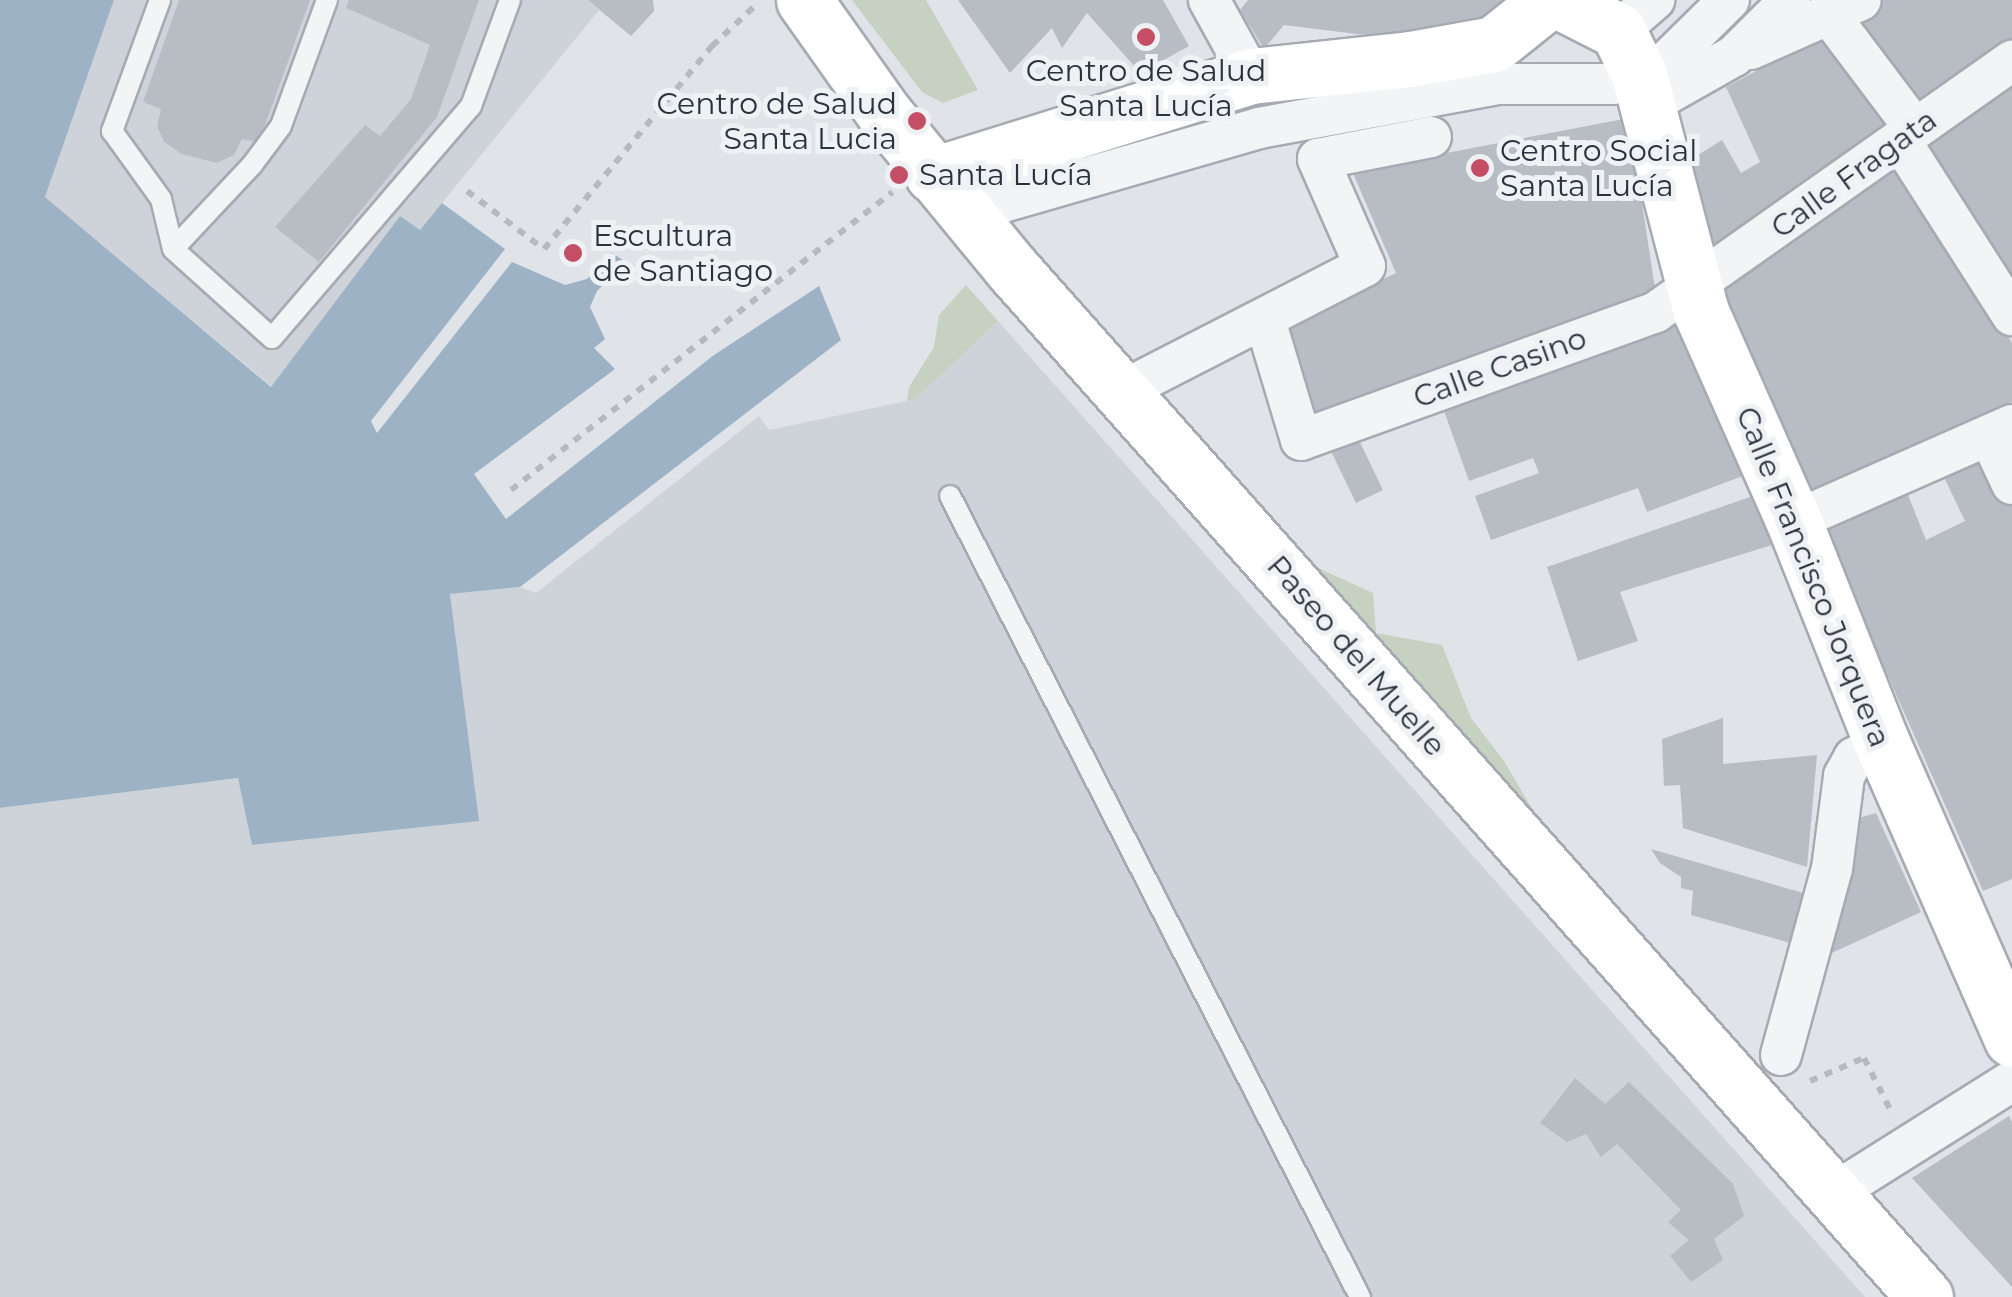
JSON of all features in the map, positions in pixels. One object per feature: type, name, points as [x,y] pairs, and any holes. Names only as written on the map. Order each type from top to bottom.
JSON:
[{"type":"street","name":"Paseo del Muelle","points":[[804,0],[916,181],[972,221],[1925,1297]]},
{"type":"street","points":[[1209,0],[1252,76]]},
{"type":"street","points":[[916,181],[1252,76],[1410,59],[1494,44],[1549,0]]},
{"type":"street","points":[[1558,0],[1664,64],[1729,0]]},
{"type":"street","points":[[1734,56],[1790,0]]},
{"type":"street","points":[[1640,52],[1734,56],[1846,8],[1908,135],[2012,315]]},
{"type":"street","points":[[972,221],[1003,202],[1259,128],[1499,84],[1612,84],[1640,52]]},
{"type":"street","name":"Calle Francisco Jorquera","points":[[1640,52],[1701,312],[1794,522],[1882,744],[2012,1039]]},
{"type":"street","name":"Calle Fragata","points":[[1695,286],[2012,60]]},
{"type":"street","points":[[1122,391],[1365,266],[1318,160],[1430,138]]},
{"type":"street","name":"Calle Casino","points":[[1265,320],[1301,440],[1656,312],[1695,286]]},
{"type":"street","points":[[1794,522],[2000,430],[2012,484]]},
{"type":"street","points":[[1781,1055],[1832,869],[1844,776],[1854,758],[1882,744]]},
{"type":"street","points":[[1834,1193],[2012,1081]]},
{"type":"lane","points":[[160,0],[112,131],[160,198],[173,249],[272,338],[471,106],[510,0]]},
{"type":"lane","points":[[173,249],[252,165],[281,126],[327,0]]},
{"type":"lane","points":[[950,496],[1360,1297]]},
{"type":"path","points":[[467,190],[544,249],[712,46],[761,0]]},
{"type":"path","points":[[512,490],[916,181]]},
{"type":"path","points":[[1781,1055],[1800,1085],[1864,1058],[1898,1123]]},
{"type":"shaded area","points":[[114,0],[653,0],[654,11],[631,36],[599,10],[420,230],[400,217],[272,387],[45,197]]},
{"type":"shaded area","points":[[998,321],[1865,1297],[0,1297],[0,808],[238,778],[450,594],[520,587],[536,593],[759,416],[769,430],[916,399]]},
{"type":"green space","points":[[852,0],[926,0],[978,90],[943,103],[922,92]]},
{"type":"green space","points":[[966,285],[998,321],[916,399],[907,401],[909,387],[934,347],[939,315]]},
{"type":"green space","points":[[1294,557],[1373,593],[1376,633],[1442,645],[1471,718],[1504,761],[1555,848]]},
{"type":"water","points":[[0,0],[114,0],[45,197],[271,387],[400,216],[420,230],[442,203],[505,249],[371,421],[377,433],[512,262],[565,285],[587,279],[612,253],[626,262],[597,291],[590,307],[605,339],[594,348],[615,369],[474,474],[506,519],[714,355],[819,286],[841,340],[520,587],[450,594],[479,821],[252,845],[238,778],[0,808]]},
{"type":"building","points":[[179,0],[310,0],[259,142],[242,139],[234,155],[217,163],[182,154],[164,142],[157,126],[161,109],[143,102]]},
{"type":"building","points":[[349,0],[479,0],[437,117],[319,262],[275,227],[365,125],[380,136],[411,99],[430,45],[346,8]]},
{"type":"building","points":[[588,0],[653,0],[654,11],[631,36]]},
{"type":"building","name":"Centro de Salud Santa Lucía","points":[[958,0],[1163,0],[1189,46],[1160,62],[1136,68],[1087,13],[1062,48],[1052,28],[1010,73]]},
{"type":"building","points":[[1248,0],[1506,0],[1494,14],[1413,41],[1284,25],[1264,49],[1240,10]]},
{"type":"building","points":[[1884,0],[2012,0],[2012,44],[1913,111],[1845,22]]},
{"type":"building","points":[[1830,32],[1898,122],[1708,254],[1687,162],[1722,140],[1741,173],[1760,162],[1726,87]]},
{"type":"building","points":[[2012,77],[2012,292],[1915,147]]},
{"type":"building","points":[[1629,118],[1656,295],[1311,421],[1280,330],[1396,273],[1352,171]]},
{"type":"building","points":[[1899,161],[2012,343],[2012,402],[1810,498],[1759,388],[1722,285]]},
{"type":"building","points":[[1665,322],[1680,326],[1748,474],[1647,512],[1638,488],[1491,540],[1475,496],[1539,473],[1533,458],[1469,481],[1443,408]]},
{"type":"building","points":[[1356,434],[1383,490],[1356,503],[1329,447]]},
{"type":"building","points":[[1987,449],[2012,504],[2012,879],[1983,891],[1820,522],[1904,485],[1926,540],[1965,521],[1940,469]]},
{"type":"building","points":[[1753,496],[1772,545],[1620,592],[1638,641],[1578,661],[1547,567]]},
{"type":"building","points":[[1723,718],[1723,764],[1817,755],[1807,867],[1683,828],[1680,785],[1664,786],[1662,739]]},
{"type":"building","points":[[1876,813],[1921,912],[1823,957],[1852,820]]},
{"type":"building","points":[[1651,849],[1807,894],[1794,944],[1691,915],[1693,891],[1681,888],[1681,877],[1660,863]]},
{"type":"building","points":[[1575,1078],[1605,1104],[1629,1082],[1733,1184],[1744,1216],[1714,1239],[1723,1260],[1691,1282],[1670,1256],[1689,1240],[1668,1222],[1681,1210],[1617,1144],[1601,1157],[1586,1134],[1567,1142],[1540,1123]]},
{"type":"building","points":[[2009,1116],[2012,1122],[2012,1287],[1912,1178]]},
{"type":"place","name":"Centro de Salud Santa Lucía","points":[[1146,37]]},
{"type":"place","name":"Centro de Salud Santa Lucia","points":[[917,121]]},
{"type":"place","name":"Centro Social Santa Lucía","points":[[1480,168]]},
{"type":"place","name":"Santa Lucía","points":[[899,175]]},
{"type":"place","name":"Escultura de Santiago","points":[[573,253]]}]
